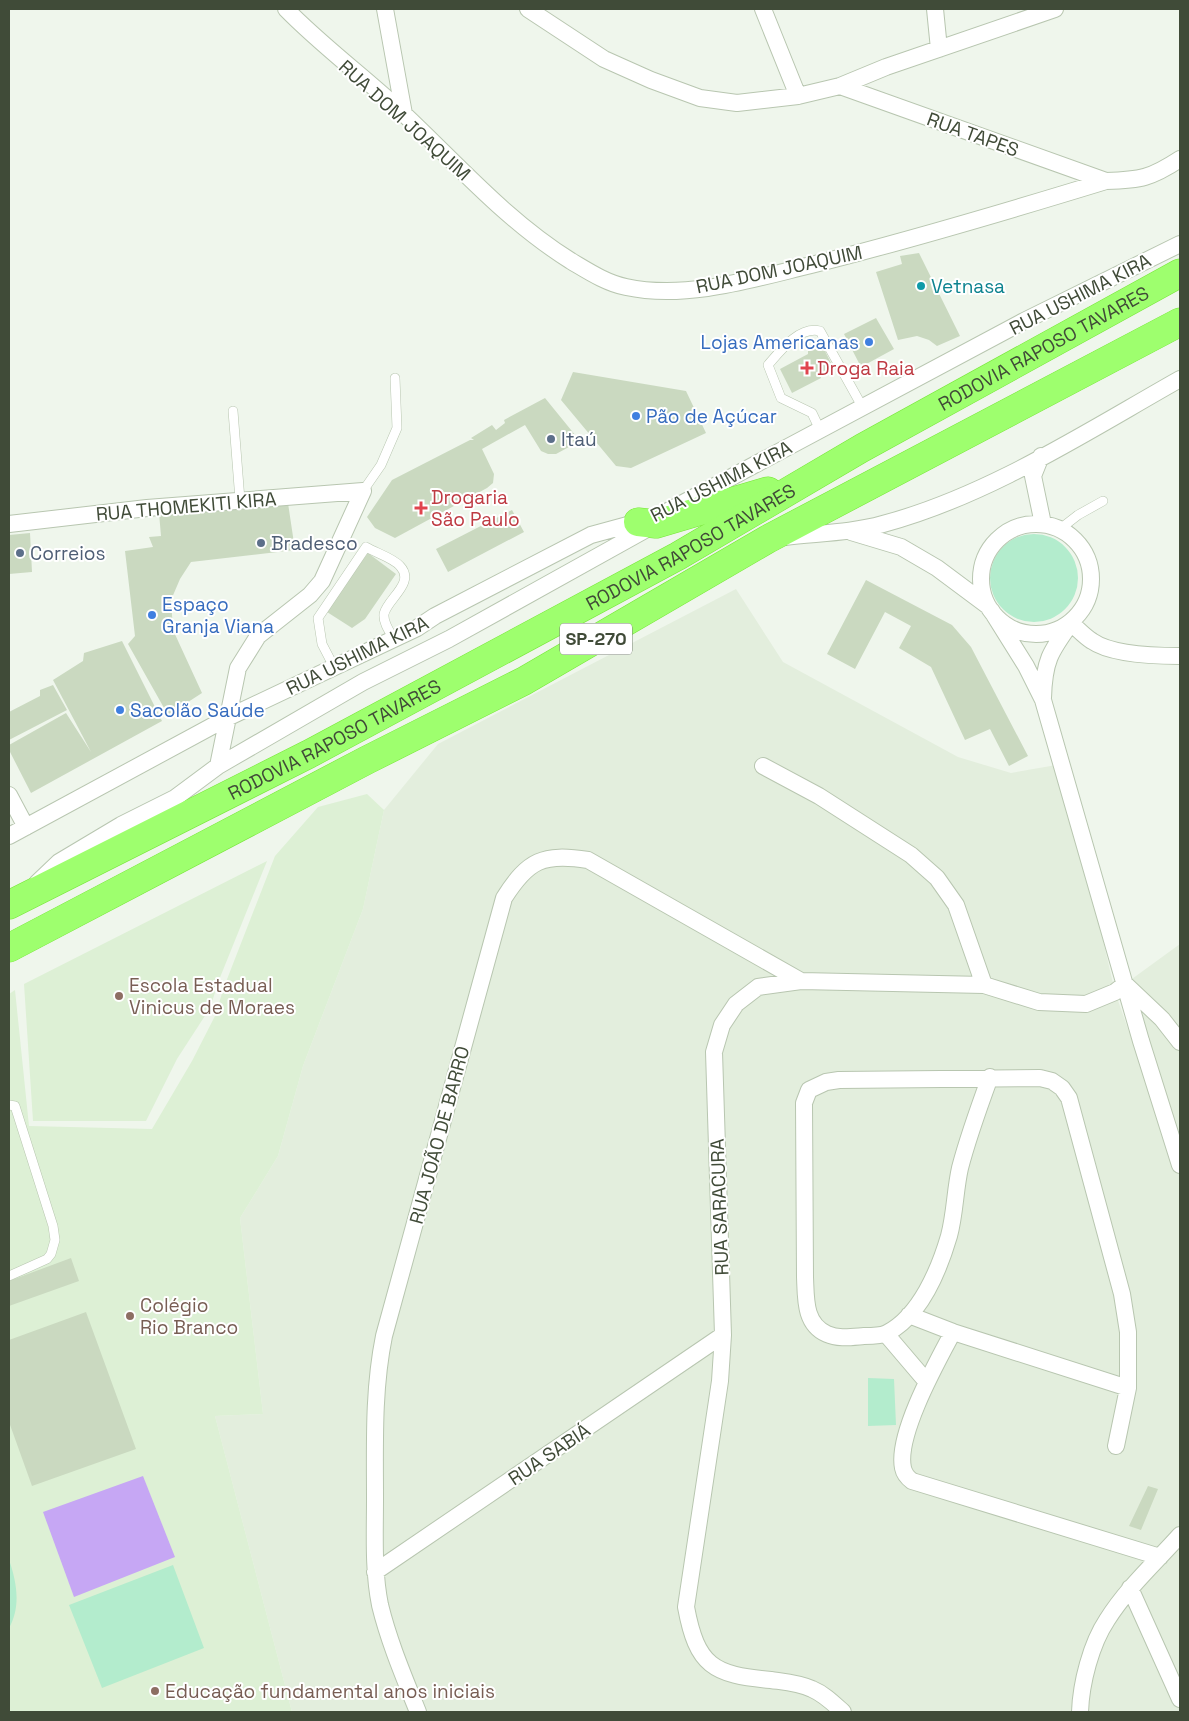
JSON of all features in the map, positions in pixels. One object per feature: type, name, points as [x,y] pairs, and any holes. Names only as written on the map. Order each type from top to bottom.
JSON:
[{"type":"highway","name":"RODOVIA RAPOSO TAVARES","points":[[14,902],[309,754],[678,556],[805,480],[1180,273]]},
{"type":"highway","name":"RODOVIA RAPOSO TAVARES","points":[[14,947],[367,760],[524,681],[768,539],[1180,322]]},
{"type":"highway","points":[[647,523],[805,480]]},
{"type":"street","name":"RUA DOM JOAQUIM","points":[[286,9],[316,40],[404,114],[504,213],[560,254],[593,275],[626,287],[660,290],[701,289],[772,274],[919,237],[1106,182],[1130,181],[1156,175],[1180,159]]},
{"type":"street","points":[[385,9],[404,114]]},
{"type":"street","points":[[528,9],[604,59],[651,80],[700,98],[737,103],[798,96],[840,86],[938,49],[1055,9]]},
{"type":"street","points":[[763,9],[798,96]]},
{"type":"street","points":[[935,9],[938,49]]},
{"type":"street","name":"RUA TAPES","points":[[840,86],[1106,182]]},
{"type":"street","name":"RUA USHIMA KIRA","points":[[9,836],[229,717],[394,639],[590,535],[647,523],[1024,321],[1180,244]]},
{"type":"street","points":[[768,539],[847,531],[882,525],[935,508],[1041,456],[1180,380]]},
{"type":"street","points":[[1041,456],[1033,476],[1043,524]]},
{"type":"street","points":[[218,766],[238,668],[258,636],[310,595],[322,581],[363,491]]},
{"type":"street","name":"RUA THOMEKITI KIRA","points":[[9,524],[147,508],[363,491]]},
{"type":"street","points":[[14,902],[59,862],[121,825],[175,798],[218,766],[363,682],[449,639],[647,523]]},
{"type":"street","points":[[1043,700],[1046,663],[1051,650],[1084,609],[1091,592],[1092,573],[1086,555],[1076,540],[1060,529],[1043,524],[1013,529],[1000,537],[990,548],[984,562],[981,577],[982,592],[989,608],[1026,666],[1043,700],[1125,984],[1180,1165]]},
{"type":"street","points":[[847,531],[900,547],[937,568],[989,608],[1003,623],[1019,632],[1037,634],[1055,631],[1071,623]]},
{"type":"street","points":[[1071,623],[1093,642],[1121,651],[1158,657],[1180,656]]},
{"type":"street","points":[[763,766],[819,796],[911,855],[937,878],[956,906],[984,985]]},
{"type":"street","points":[[9,795],[26,827]]},
{"type":"street","name":"RUA JOÃO DE BARRO","points":[[418,1712],[389,1636],[380,1604],[375,1572],[376,1396],[384,1336],[504,898],[519,875],[538,862],[562,856],[588,860],[801,981]]},
{"type":"street","name":"RUA SARACURA","points":[[842,1712],[829,1699],[813,1689],[794,1683],[738,1677],[717,1669],[702,1656],[691,1633],[686,1607],[720,1381],[723,1336],[714,1052],[722,1025],[736,1004],[758,987],[801,981],[984,985],[1039,1002],[1086,1004],[1115,992],[1125,984]]},
{"type":"street","points":[[1125,984],[1162,1019],[1180,1042]]},
{"type":"street","points":[[990,1077],[972,1125],[960,1170],[949,1235],[936,1274],[910,1315],[886,1334],[835,1337],[815,1327],[808,1311],[805,1277],[804,1103],[809,1090],[826,1082],[838,1080],[990,1077],[1040,1078],[1052,1081],[1062,1088],[1070,1098],[1122,1294],[1128,1332],[1128,1388],[1116,1446]]},
{"type":"street","points":[[910,1315],[953,1332],[1128,1388]]},
{"type":"street","points":[[953,1332],[926,1381],[905,1441],[903,1469],[912,1481],[1160,1558]]},
{"type":"street","points":[[886,1334],[926,1381]]},
{"type":"street","name":"RUA SABIÁ","points":[[375,1572],[723,1336]]},
{"type":"street","points":[[1080,1712],[1086,1678],[1097,1642],[1106,1621],[1130,1588],[1160,1558],[1180,1534]]},
{"type":"street","points":[[1130,1588],[1180,1700]]},
{"type":"lane","points":[[820,430],[812,413],[781,398],[768,365],[793,338],[813,329],[820,331],[863,408]]},
{"type":"lane","points":[[363,491],[381,465],[397,428],[395,378]]},
{"type":"lane","points":[[233,411],[240,500]]},
{"type":"lane","points":[[1060,529],[1078,515],[1103,501]]},
{"type":"lane","points":[[334,667],[322,644],[318,618],[366,547],[400,566],[404,574],[404,582],[388,604],[384,614],[385,623],[394,639]]},
{"type":"lane","points":[[9,1105],[15,1106],[19,1115],[56,1240],[47,1259],[9,1276]]},
{"type":"shaded area","points":[[1034,534],[1051,538],[1065,547],[1074,561],[1078,578],[1074,595],[1065,609],[1051,618],[1034,622],[1017,618],[1003,609],[994,595],[990,578],[994,561],[1003,547],[1017,538]]},
{"type":"shaded area","points":[[736,589],[783,662],[958,757],[1011,773],[1062,764],[1115,992],[1180,1177],[1180,1712],[292,1712],[215,1416],[263,1414],[240,1218],[278,1156],[303,1066],[363,909],[384,810],[438,744]]},
{"type":"shaded area","name":"Colégio Rio Branco","points":[[367,794],[384,810],[363,909],[303,1066],[278,1156],[240,1218],[263,1414],[215,1416],[292,1712],[9,1712],[9,994],[15,990],[29,1126],[152,1129],[192,1061],[215,1016],[224,987],[275,856],[318,807]]},
{"type":"shaded area","name":"Escola Estadual Vinicus de Moraes","points":[[267,861],[219,980],[210,1008],[177,1059],[146,1121],[33,1121],[24,984]]},
{"type":"shaded area","points":[[1180,944],[1180,1165],[1125,984]]},
{"type":"shaded area","points":[[868,1378],[894,1379],[896,1425],[868,1426]]},
{"type":"shaded area","points":[[143,1476],[175,1557],[74,1597],[43,1512]]},
{"type":"shaded area","points":[[9,1560],[16,1586],[16,1603],[13,1620],[9,1628]]},
{"type":"shaded area","points":[[173,1565],[204,1648],[102,1688],[69,1605]]},
{"type":"building","points":[[919,253],[960,336],[937,346],[929,340],[917,336],[898,340],[876,272],[902,264],[900,256]]},
{"type":"building","name":"Lojas Americanas","points":[[876,318],[894,349],[861,367],[844,334]]},
{"type":"building","name":"Droga Raia","points":[[822,345],[833,367],[820,374],[821,378],[792,393],[780,369],[808,354],[808,350]]},
{"type":"building","name":"Pão de Açúcar","points":[[573,372],[686,391],[706,433],[631,468],[616,466],[561,400]]},
{"type":"building","points":[[545,398],[580,441],[556,454],[548,454],[541,451],[525,425],[482,449],[494,474],[493,483],[487,488],[395,538],[375,528],[367,517],[392,480],[470,440],[474,440],[471,438],[492,425],[496,430],[505,423],[504,420]]},
{"type":"building","name":"Espaço Granja Viana","points":[[288,503],[295,550],[191,562],[180,579],[171,600],[173,630],[202,693],[168,715],[128,644],[135,636],[125,551],[153,547],[149,537],[161,536],[159,513]]},
{"type":"building","points":[[512,510],[524,532],[448,572],[436,549]]},
{"type":"building","name":"Correios","points":[[30,533],[32,572],[9,574],[9,535]]},
{"type":"building","points":[[368,553],[396,574],[365,619],[352,628],[327,612],[341,589]]},
{"type":"building","points":[[866,580],[952,625],[971,647],[1028,756],[1009,766],[990,729],[965,740],[931,667],[899,648],[911,626],[885,612],[855,669],[827,654]]},
{"type":"building","points":[[122,641],[162,721],[31,793],[9,750],[9,745],[66,713],[91,752],[53,680],[83,661],[84,653]]},
{"type":"building","points":[[53,685],[67,710],[9,740],[9,712],[40,696],[40,690]]},
{"type":"building","points":[[71,1258],[79,1281],[9,1306],[9,1281]]},
{"type":"building","points":[[86,1312],[136,1449],[32,1486],[9,1422],[9,1340]]},
{"type":"building","points":[[1148,1486],[1158,1489],[1141,1530],[1129,1526]]},
{"type":"place","name":"Vetnasa","points":[[921,286]]},
{"type":"place","name":"Lojas Americanas","points":[[869,342]]},
{"type":"place","name":"Droga Raia","points":[[807,368]]},
{"type":"place","name":"Pão de Açúcar","points":[[636,416]]},
{"type":"place","name":"Itaú","points":[[551,439]]},
{"type":"place","name":"Drogaria São Paulo","points":[[421,508]]},
{"type":"place","name":"Bradesco","points":[[261,543]]},
{"type":"place","name":"Correios","points":[[20,553]]},
{"type":"place","name":"Espaço Granja Viana","points":[[152,615]]},
{"type":"place","name":"Sacolão Saúde","points":[[120,710]]},
{"type":"place","name":"Escola Estadual Vinicus de Moraes","points":[[119,996]]},
{"type":"place","name":"Colégio Rio Branco","points":[[130,1316]]},
{"type":"place","name":"Educação fundamental anos iniciais","points":[[155,1691]]}]
